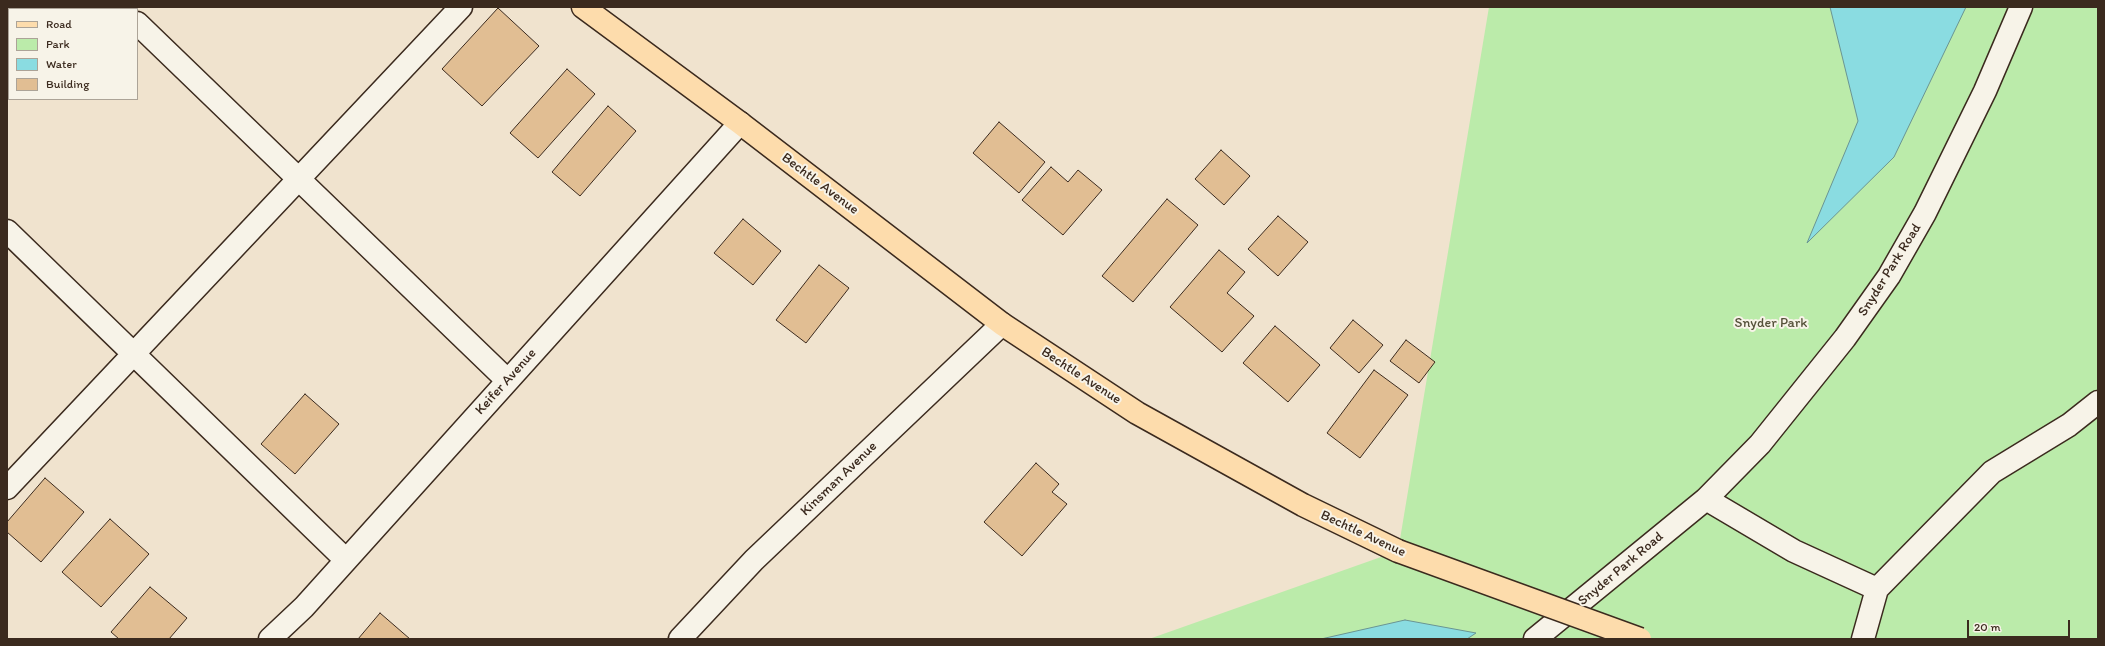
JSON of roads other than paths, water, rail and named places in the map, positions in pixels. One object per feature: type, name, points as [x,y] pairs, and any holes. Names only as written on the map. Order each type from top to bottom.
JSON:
[{"type":"main road","name":"Bechtle Avenue","points":[[583,7],[740,123],[1002,324],[1136,413],[1303,505],[1398,551],[1640,639]]},
{"type":"street","points":[[7,488],[461,7]]},
{"type":"street","name":"Snyder Park Road","points":[[1536,639],[1706,499],[1760,444],[1845,338],[1889,276],[1925,213],[1985,91],[2021,7]]},
{"type":"street","points":[[138,24],[507,380]]},
{"type":"street","name":"Keifer Avenue","points":[[270,639],[304,607],[740,123]]},
{"type":"street","points":[[7,230],[346,560]]},
{"type":"street","name":"Kinsman Avenue","points":[[680,639],[754,560],[1002,324]]},
{"type":"street","points":[[1863,639],[1877,589],[1992,472],[2069,425],[2098,402]]},
{"type":"street","points":[[1706,499],[1794,551],[1877,589]]},
{"type":"water","points":[[1830,7],[1966,7],[1894,157],[1807,243],[1858,121]]},
{"type":"water","points":[[1405,620],[1476,633],[1467,639],[1321,639]]},
{"type":"park label","name":"Snyder Park","points":[[1771,323]]}]
